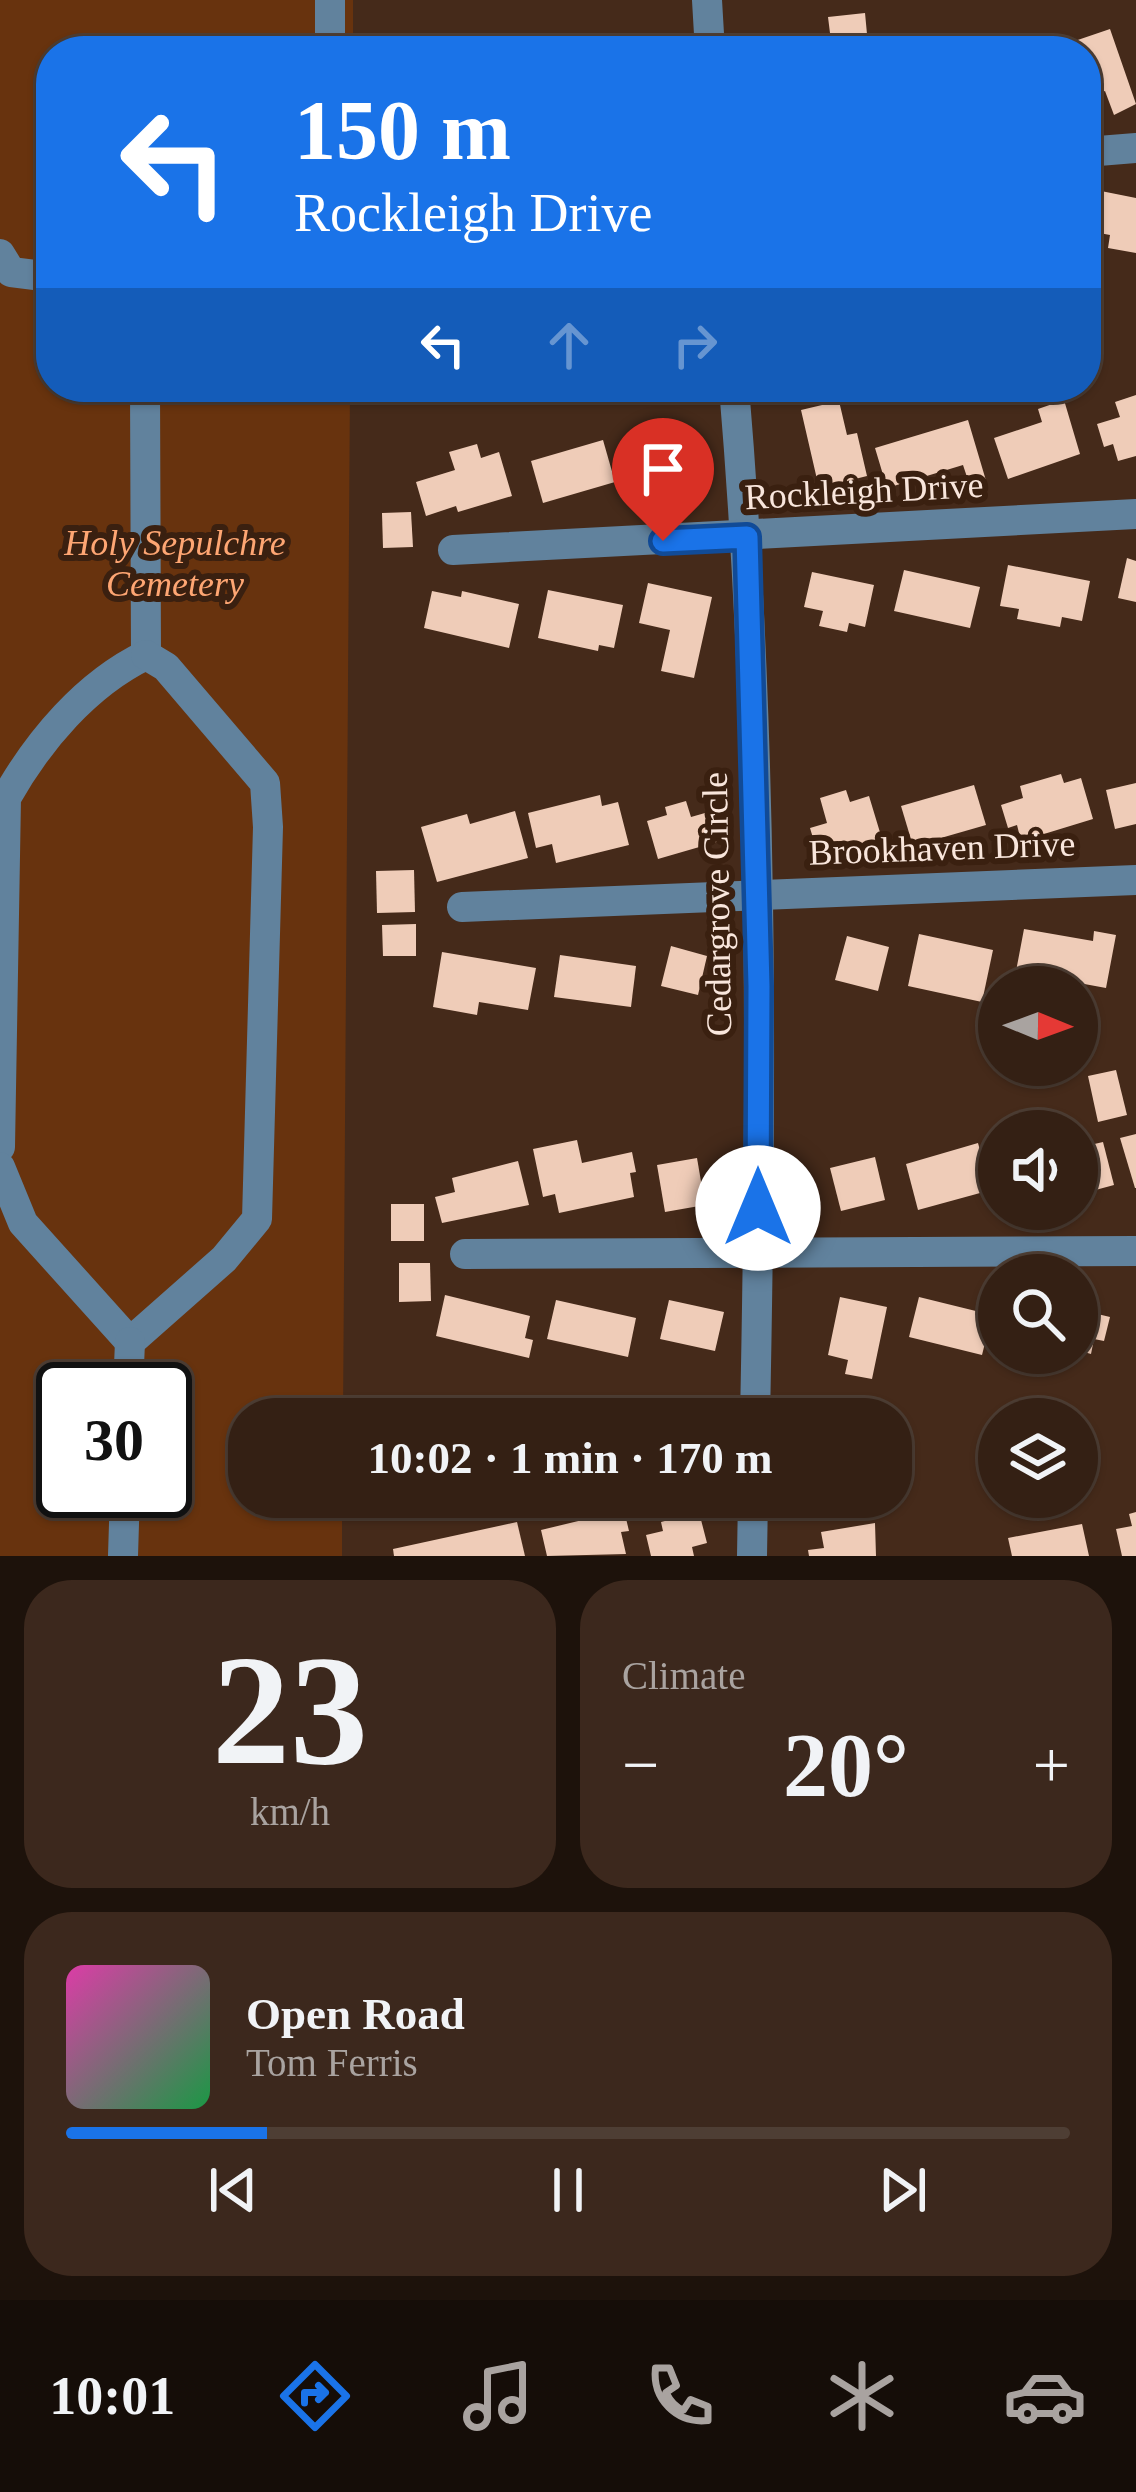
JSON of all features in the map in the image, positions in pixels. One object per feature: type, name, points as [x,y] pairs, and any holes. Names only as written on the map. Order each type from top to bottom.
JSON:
[{"type":"street","points":[[330,0],[330,36]]},
{"type":"street","points":[[707,0],[709,36]]},
{"type":"street","points":[[1101,151],[1136,148]]},
{"type":"street","points":[[0,254],[11,272],[36,275]]},
{"type":"street","points":[[145,402],[146,655]]},
{"type":"street","name":"Cedargrove Circle","points":[[735,402],[747,537],[757,894],[755,1398]]},
{"type":"street","name":"Rockleigh Drive","points":[[453,550],[1136,514]]},
{"type":"street","points":[[0,1147],[6,798],[31,754],[113,670],[146,655]]},
{"type":"street","points":[[130,1342],[224,1259],[257,1220],[268,827],[265,782],[166,667],[146,655]]},
{"type":"street","name":"Brookhaven Drive","points":[[463,908],[1136,880]]},
{"type":"street","points":[[0,1167],[23,1223],[130,1342],[129,1362]]},
{"type":"street","points":[[465,1254],[1136,1251]]},
{"type":"street","points":[[123,1556],[124,1518]]},
{"type":"street","points":[[752,1556],[753,1518]]},
{"type":"green space","name":"Holy Sepulchre Cemetery","points":[[0,0],[353,0],[353,36],[36,36],[36,402],[350,402],[343,1398],[228,1398],[228,1518],[342,1518],[342,1556],[0,1556]]},
{"type":"building","points":[[865,13],[867,36],[830,36],[828,17]]},
{"type":"building","points":[[1110,29],[1136,104],[1114,115],[1105,91],[1101,92],[1101,36],[1089,36]]},
{"type":"building","points":[[1101,191],[1136,198],[1136,253],[1108,248],[1110,235],[1101,233]]},
{"type":"building","points":[[1136,395],[1136,456],[1118,461],[1113,444],[1104,447],[1097,424],[1120,417],[1115,402]]},
{"type":"building","points":[[839,402],[847,435],[857,433],[867,476],[819,488],[801,410]]},
{"type":"building","points":[[1065,402],[1080,454],[1008,479],[994,438],[1042,422],[1038,409]]},
{"type":"building","points":[[968,420],[987,484],[971,489],[963,465],[887,488],[875,448]]},
{"type":"building","points":[[664,435],[670,454],[694,447],[704,482],[649,498],[633,444]]},
{"type":"building","points":[[603,440],[615,482],[543,503],[531,461]]},
{"type":"building","points":[[477,444],[481,458],[499,452],[512,496],[426,516],[416,482],[455,470],[449,452]]},
{"type":"building","points":[[411,512],[413,547],[383,548],[382,513]]},
{"type":"building","points":[[1127,558],[1136,561],[1136,602],[1118,598]]},
{"type":"building","points":[[1008,565],[1090,581],[1082,621],[1062,617],[1060,627],[1017,619],[1019,609],[1000,606]]},
{"type":"building","points":[[904,570],[980,587],[970,628],[894,611]]},
{"type":"building","points":[[812,572],[874,585],[865,627],[849,623],[847,632],[819,626],[823,611],[804,607]]},
{"type":"building","points":[[648,583],[712,597],[694,678],[661,671],[670,630],[639,623]]},
{"type":"building","points":[[548,590],[623,605],[614,648],[599,645],[598,651],[538,638]]},
{"type":"building","points":[[432,591],[461,597],[462,591],[519,604],[509,648],[424,628]]},
{"type":"building","points":[[1061,774],[1064,783],[1081,778],[1093,819],[1021,841],[1017,825],[1008,828],[1001,805],[1023,798],[1020,786]]},
{"type":"building","points":[[1136,783],[1136,824],[1115,829],[1106,790]]},
{"type":"building","points":[[974,785],[986,825],[913,846],[901,806]]},
{"type":"building","points":[[846,790],[850,802],[869,796],[882,839],[819,858],[810,828],[827,823],[820,798]]},
{"type":"building","points":[[600,795],[602,806],[618,802],[629,845],[556,863],[552,844],[536,848],[528,813]]},
{"type":"building","points":[[686,801],[691,817],[712,811],[720,841],[658,859],[647,821],[667,815],[665,807]]},
{"type":"building","points":[[515,811],[528,858],[437,882],[421,827],[467,814],[470,824]]},
{"type":"building","points":[[414,870],[415,912],[377,913],[376,871]]},
{"type":"building","points":[[416,924],[416,956],[383,956],[382,925]]},
{"type":"building","points":[[1024,929],[1093,941],[1094,931],[1116,935],[1106,988],[1098,987],[1098,966],[1017,966]]},
{"type":"building","points":[[919,934],[993,950],[990,966],[978,966],[978,1001],[908,986]]},
{"type":"building","points":[[847,936],[889,947],[878,991],[835,980]]},
{"type":"building","points":[[671,946],[707,956],[698,995],[661,986]]},
{"type":"building","points":[[442,952],[536,968],[528,1010],[479,1002],[477,1015],[433,1007]]},
{"type":"building","points":[[560,955],[636,966],[631,1007],[554,997]]},
{"type":"building","points":[[1116,1070],[1127,1115],[1098,1122],[1090,1086],[1098,1086],[1098,1074]]},
{"type":"building","points":[[1136,1134],[1136,1188],[1135,1188],[1120,1138]]},
{"type":"building","points":[[577,1140],[582,1163],[632,1152],[634,1197],[559,1213],[555,1194],[543,1197],[533,1149]]},
{"type":"building","points":[[1103,1142],[1114,1185],[1098,1189],[1098,1143]]},
{"type":"building","points":[[978,1143],[978,1194],[918,1210],[906,1164]]},
{"type":"building","points":[[875,1157],[885,1200],[841,1211],[830,1168]]},
{"type":"building","points":[[697,1158],[705,1205],[665,1212],[657,1165]]},
{"type":"building","points":[[518,1161],[529,1205],[442,1223],[435,1197],[455,1192],[452,1178]]},
{"type":"building","points":[[391,1204],[424,1204],[424,1241],[391,1241]]},
{"type":"building","points":[[399,1263],[430,1263],[431,1301],[399,1302]]},
{"type":"building","points":[[445,1295],[530,1316],[525,1338],[533,1340],[529,1358],[436,1336]]},
{"type":"building","points":[[840,1297],[887,1307],[872,1379],[845,1374],[848,1360],[828,1355]]},
{"type":"building","points":[[919,1297],[978,1312],[978,1354],[909,1337]]},
{"type":"building","points":[[556,1300],[636,1318],[628,1357],[547,1339]]},
{"type":"building","points":[[669,1300],[724,1312],[715,1351],[660,1339]]},
{"type":"building","points":[[1098,1314],[1110,1317],[1104,1341],[1098,1340]]},
{"type":"building","points":[[1136,1512],[1136,1556],[1122,1556],[1116,1529],[1132,1526],[1129,1514]]},
{"type":"building","points":[[591,1518],[626,1518],[629,1531],[621,1532],[626,1554],[547,1556],[541,1530]]},
{"type":"building","points":[[701,1518],[707,1543],[692,1547],[694,1556],[651,1556],[646,1535],[663,1531],[661,1522]]},
{"type":"building","points":[[517,1522],[525,1556],[394,1556],[393,1549]]},
{"type":"building","points":[[875,1523],[876,1556],[809,1556],[808,1550],[824,1548],[821,1532]]},
{"type":"building","points":[[1082,1524],[1089,1556],[1012,1556],[1008,1538]]},
{"type":"route","points":[[663,541],[747,537],[759,986],[758,1208]]}]
